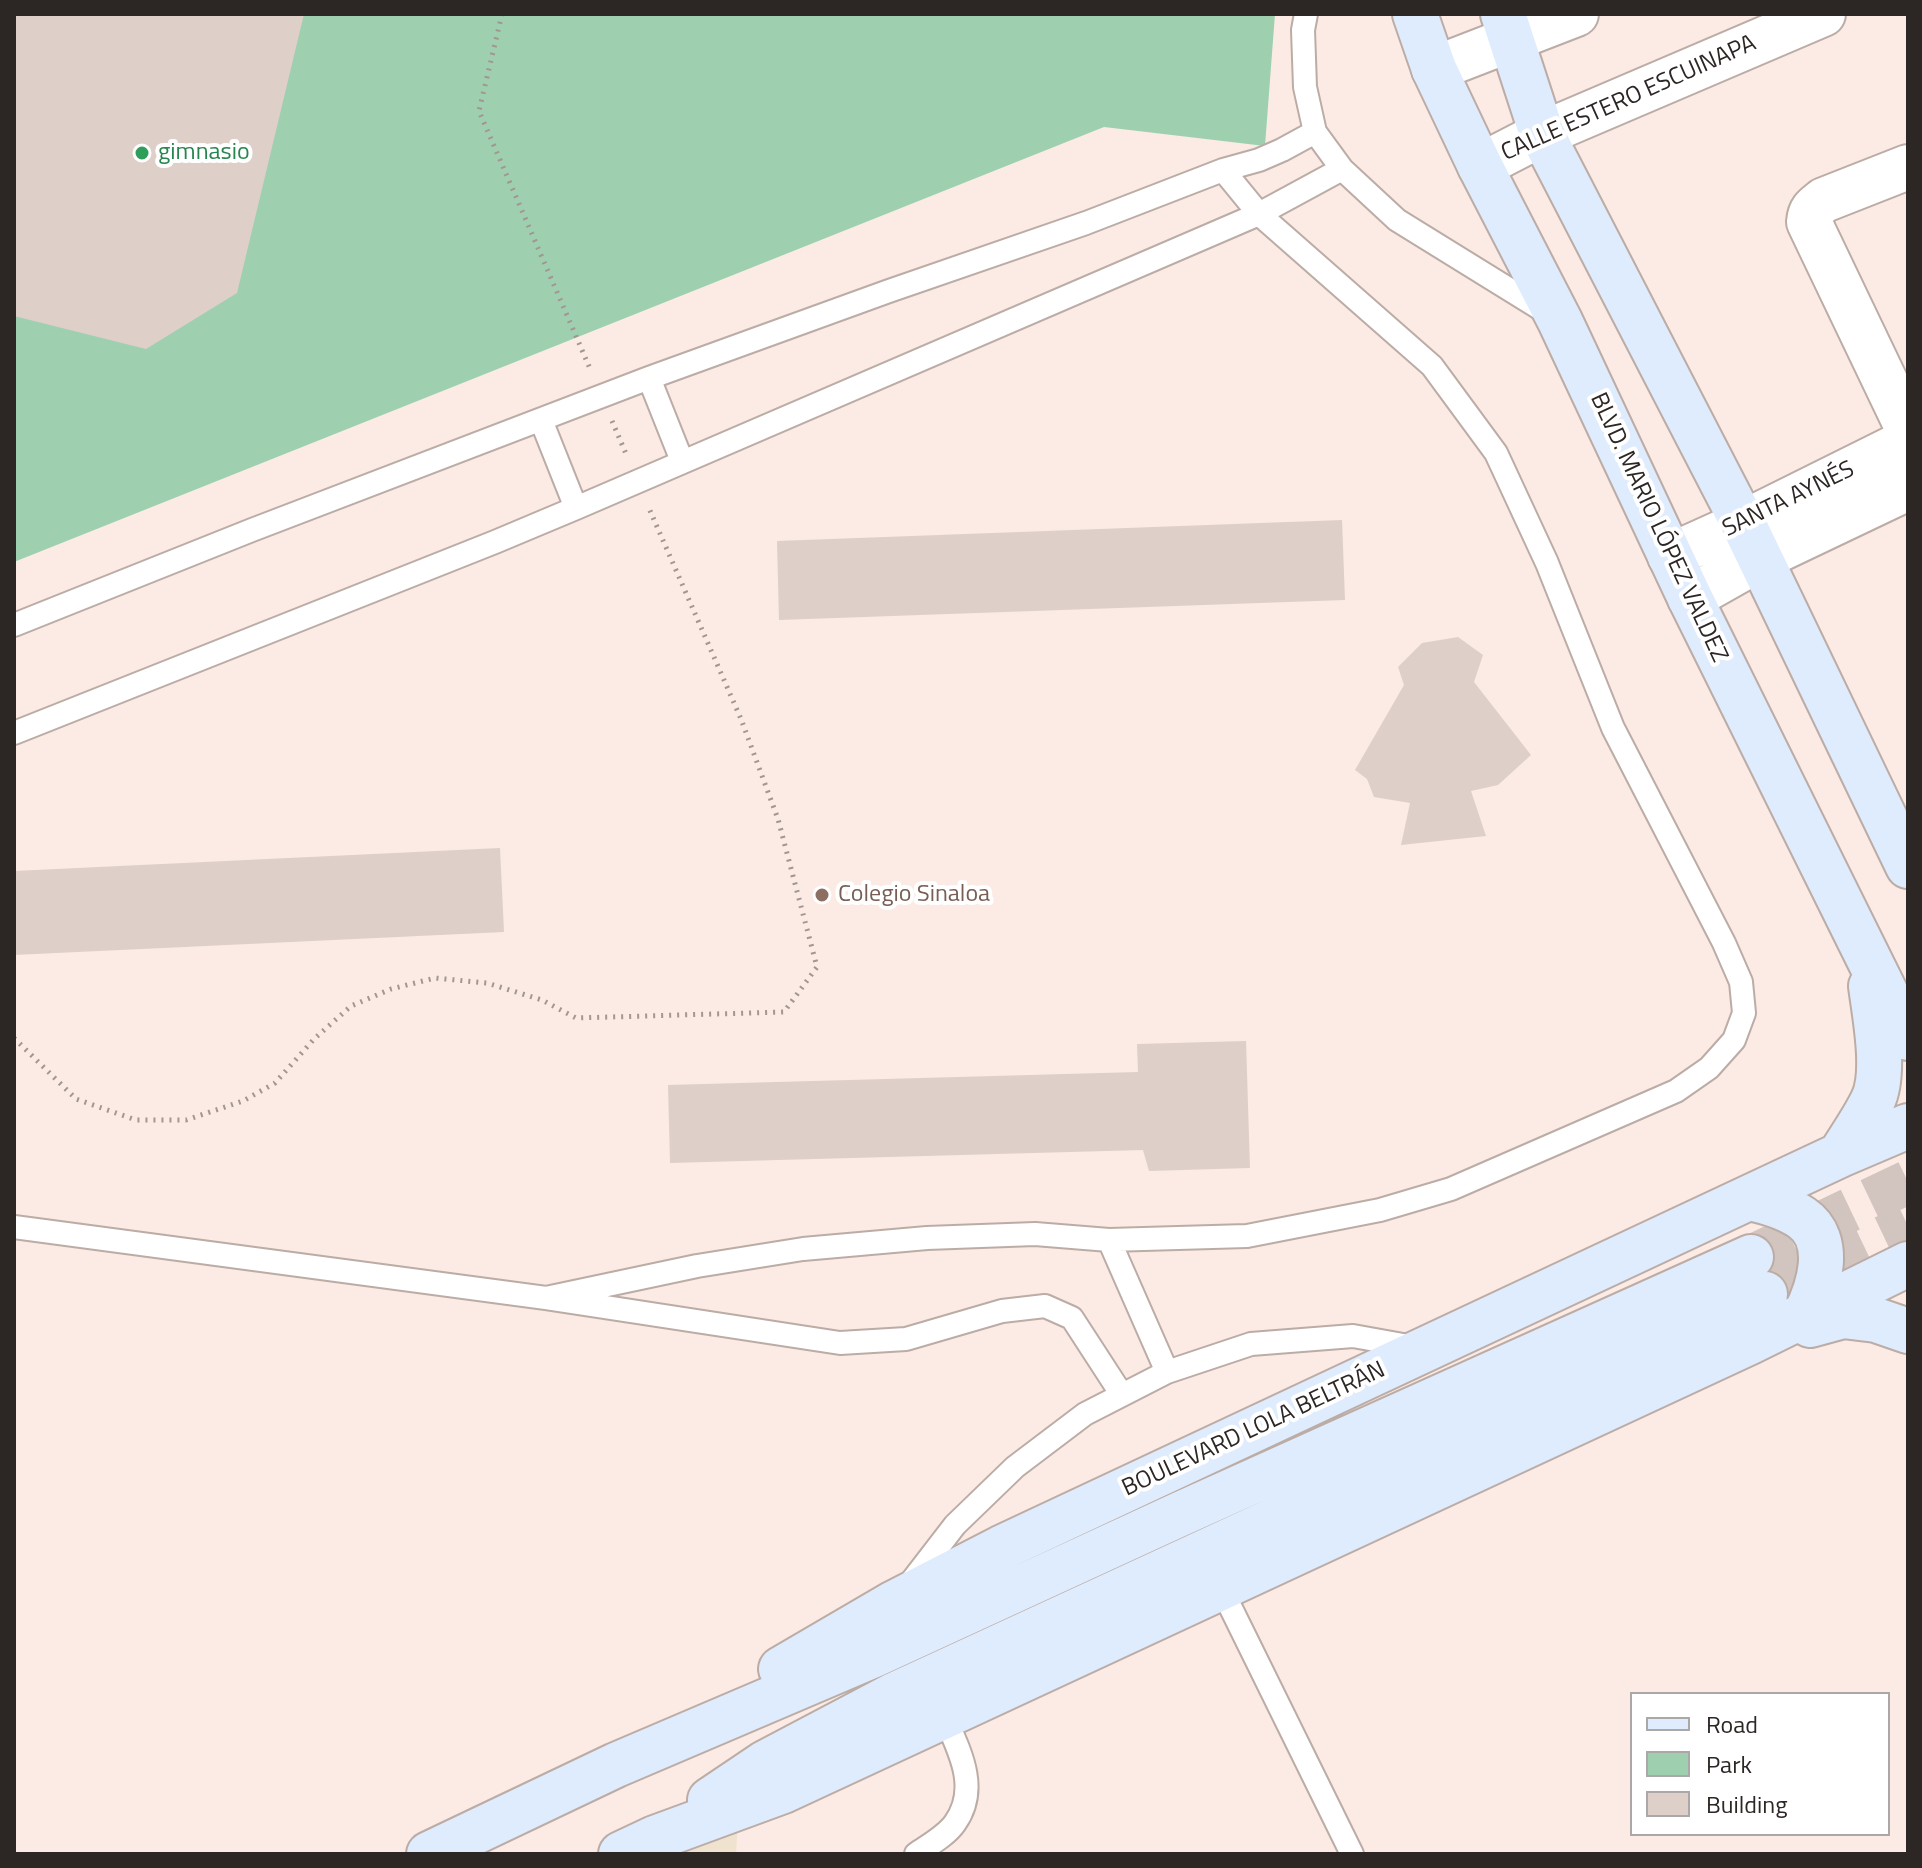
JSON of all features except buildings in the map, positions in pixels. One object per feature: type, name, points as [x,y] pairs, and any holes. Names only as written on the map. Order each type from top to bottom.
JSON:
[{"type":"main road","name":"BLVD. MARIO LÓPEZ VALDEZ","points":[[1415,14],[1434,69],[1480,166],[1560,321],[1690,598],[1908,1038]]},
{"type":"main road","points":[[1506,27],[1542,134],[1751,541],[1908,866]]},
{"type":"main road","points":[[1840,1155],[1874,1098],[1879,1065],[1877,1026],[1866,956]]},
{"type":"main road","name":"BOULEVARD LOLA BELTRÁN","points":[[616,1765],[894,1603],[1001,1548],[1908,1126]]},
{"type":"main road","points":[[1750,1198],[1774,1204],[1805,1219],[1819,1240],[1822,1259],[1814,1297],[1805,1315]]},
{"type":"main road","name":"BOULEVARD LOLA BELTRÁN","points":[[638,1846],[783,1791],[1750,1342],[1908,1264]]},
{"type":"main road","name":"BOULEVARD LOLA BELTRÁN","points":[[429,1854],[616,1765],[874,1655],[1192,1509],[1758,1276],[894,1695],[765,1763],[638,1846]]},
{"type":"main road","points":[[1750,1342],[1843,1316],[1876,1320],[1908,1331]]},
{"type":"street","points":[[1434,69],[1506,27],[1576,14]]},
{"type":"street","name":"CALLE ESTERO ESCUINAPA","points":[[1480,166],[1542,134],[1823,14]]},
{"type":"street","points":[[1908,167],[1824,200],[1814,207],[1809,222],[1908,429]]},
{"type":"street","name":"SANTA AYNÉS","points":[[1690,598],[1751,541],[1908,441]]},
{"type":"street","name":"SANTA AYNÉS","points":[[1670,556],[1751,541],[1908,488]]},
{"type":"lane","points":[[1306,14],[1303,30],[1305,87],[1315,132],[1342,169],[1397,220],[1560,321]]},
{"type":"lane","points":[[14,625],[649,378],[1086,223],[1223,170],[1259,160],[1315,132]]},
{"type":"lane","points":[[14,733],[576,508],[1259,214],[1342,169]]},
{"type":"lane","points":[[546,1298],[697,1266],[803,1249],[1019,1234],[1109,1240],[1247,1236],[1380,1210],[1451,1189],[1676,1091],[1709,1068],[1734,1040],[1744,1013],[1741,982],[1613,728],[1547,563],[1496,453],[1432,366],[1259,214],[1223,170]]},
{"type":"lane","points":[[649,378],[682,461]]},
{"type":"lane","points":[[541,420],[576,508]]},
{"type":"lane","points":[[14,1227],[546,1298],[840,1343],[906,1339],[1002,1311],[1045,1306],[1072,1318],[1122,1395]]},
{"type":"lane","points":[[1109,1240],[1167,1372]]},
{"type":"lane","points":[[894,1603],[955,1525],[1015,1467],[1085,1414],[1167,1372],[1251,1344],[1353,1336],[1427,1350]]},
{"type":"lane","points":[[1221,1588],[1352,1854]]},
{"type":"lane","points":[[916,1854],[943,1835],[955,1822],[964,1804],[964,1761],[944,1716]]},
{"type":"path","points":[[14,1038],[76,1099],[136,1120],[186,1120],[243,1101],[275,1083],[314,1039],[351,1006],[405,985],[435,978],[487,983],[542,1000],[576,1018],[784,1012],[817,967]]},
{"type":"shaded area","points":[[739,1807],[736,1854],[638,1854]]},
{"type":"green space","points":[[14,14],[1275,14],[1265,146],[1104,127],[14,562]]},
{"type":"tunnel","points":[[1751,1257],[1908,1182]]},
{"type":"tunnel","points":[[1765,1294],[1908,1226]]},
{"type":"place","name":"gimnasio","points":[[142,153]]},
{"type":"place","name":"Colegio Sinaloa","points":[[822,895]]}]
